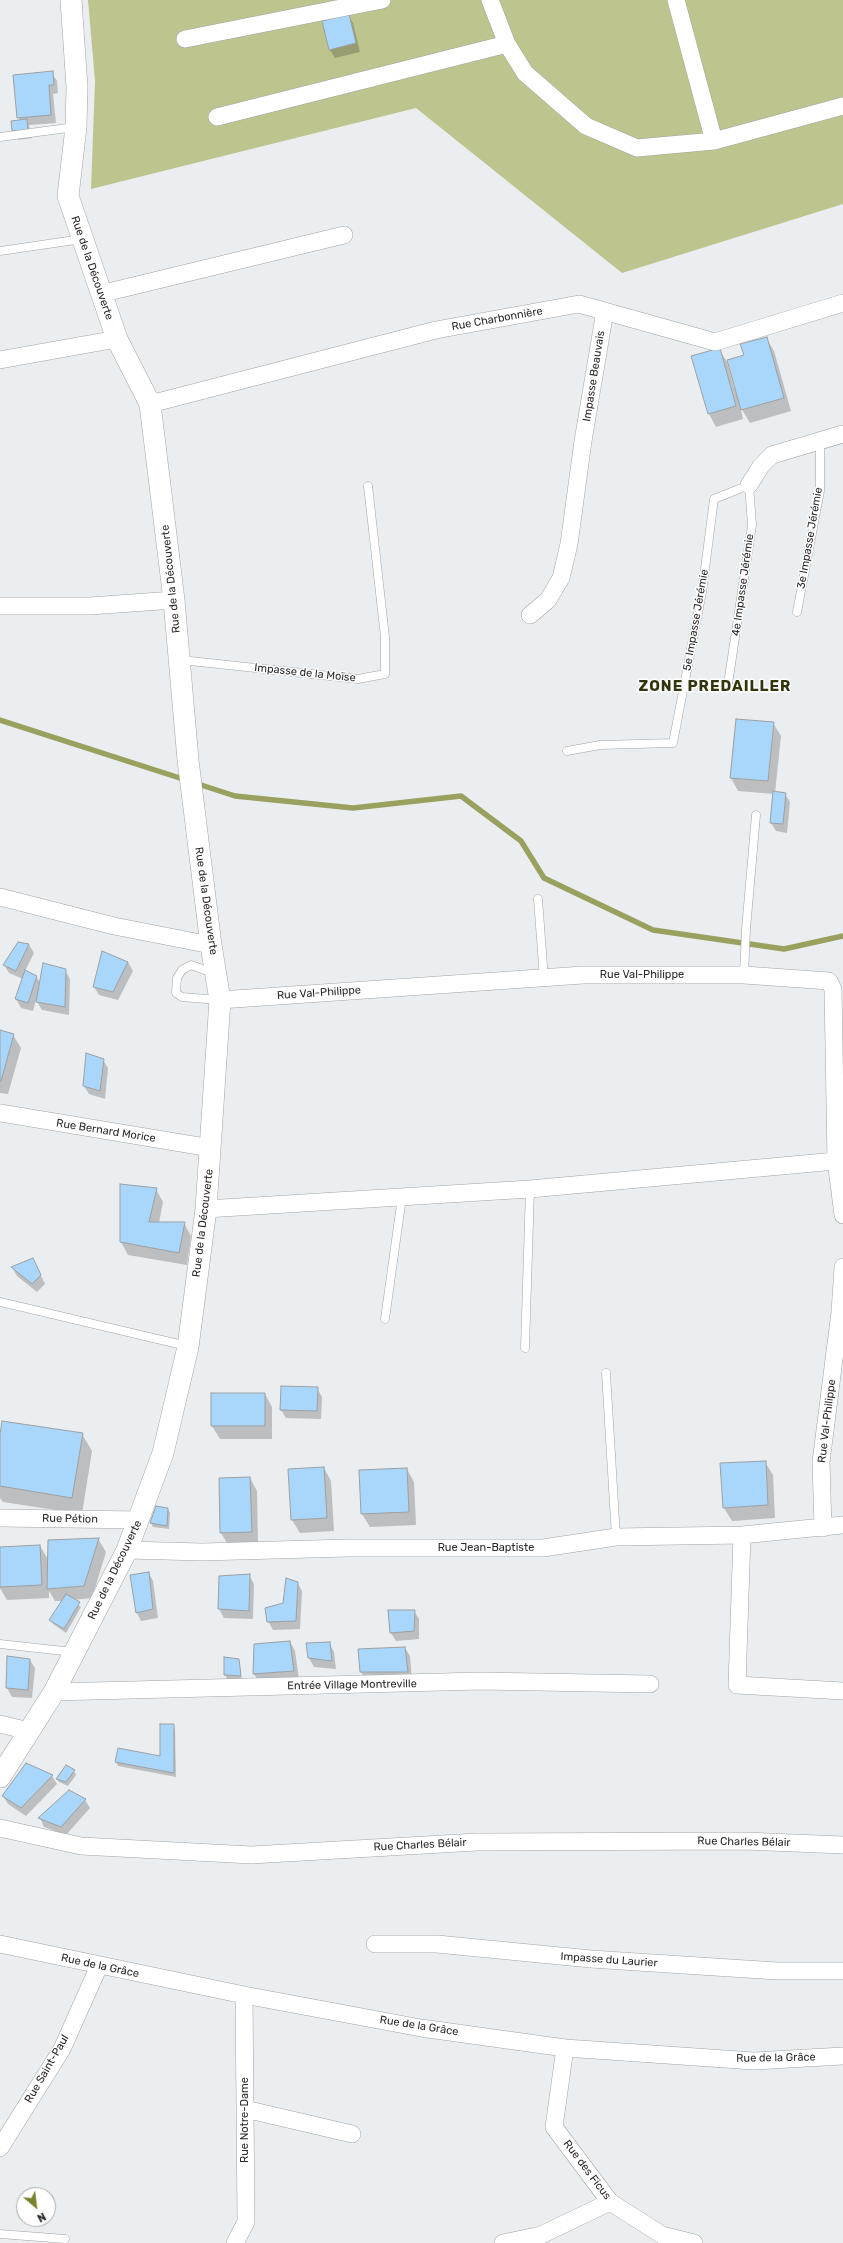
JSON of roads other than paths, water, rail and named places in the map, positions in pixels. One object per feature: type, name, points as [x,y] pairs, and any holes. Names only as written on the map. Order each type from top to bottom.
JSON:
[{"type":"street","name":"Rue de la Découverte","points":[[0,1777],[54,1692],[127,1550],[140,1520],[163,1453],[188,1347],[206,1209],[220,1000],[211,945],[188,760],[174,600],[150,404],[117,339],[100,294],[68,196],[76,127],[78,87],[71,0]]},
{"type":"street","points":[[186,39],[382,0]]},
{"type":"street","points":[[490,0],[507,44],[525,73],[586,126],[637,148],[714,141],[843,106]]},
{"type":"street","points":[[676,0],[714,141]]},
{"type":"street","points":[[217,117],[507,44]]},
{"type":"street","points":[[100,294],[344,235]]},
{"type":"street","name":"Rue Charbonnière","points":[[150,404],[436,330],[579,304],[715,342],[843,303]]},
{"type":"street","name":"Impasse Beauvais","points":[[530,615],[548,600],[561,578],[569,544],[583,441],[605,312]]},
{"type":"street","points":[[0,360],[117,339]]},
{"type":"street","points":[[749,485],[761,466],[772,455],[843,434]]},
{"type":"street","points":[[0,606],[90,606],[174,600]]},
{"type":"street","points":[[0,897],[114,926],[211,945]]},
{"type":"street","name":"Rue Val-Philippe","points":[[220,1000],[544,979],[583,975],[744,975],[829,982],[833,989],[836,1161],[843,1215]]},
{"type":"street","name":"Rue Bernard Morice","points":[[0,1113],[211,1148]]},
{"type":"street","points":[[206,1209],[530,1189],[836,1161]]},
{"type":"street","name":"Rue Val-Philippe","points":[[823,1528],[821,1462],[842,1312],[843,1267]]},
{"type":"street","name":"Rue Pétion","points":[[0,1518],[140,1520]]},
{"type":"street","name":"Rue Jean-Baptiste","points":[[127,1550],[202,1552],[348,1548],[543,1548],[616,1536],[742,1535],[843,1525]]},
{"type":"street","points":[[742,1535],[737,1685],[843,1691]]},
{"type":"street","name":"Entrée Village Montreville","points":[[54,1692],[481,1681],[650,1684]]},
{"type":"street","points":[[0,1724],[29,1731]]},
{"type":"street","name":"Rue Charles Bélair","points":[[0,1828],[81,1846],[251,1855],[477,1842],[744,1841],[843,1845]]},
{"type":"street","name":"Rue de la Grâce","points":[[0,1944],[99,1966],[244,1995],[421,2028],[565,2048],[754,2061],[843,2056]]},
{"type":"street","name":"Impasse du Laurier","points":[[375,1944],[437,1944],[591,1959],[776,1971],[843,1971]]},
{"type":"street","name":"Rue Saint-Paul","points":[[0,2148],[62,2049],[99,1966]]},
{"type":"street","name":"Rue Notre-Dame","points":[[235,2243],[246,2222],[244,1995]]},
{"type":"street","name":"Rue des Ficus","points":[[565,2048],[554,2127],[610,2202],[662,2235],[694,2243]]},
{"type":"street","points":[[245,2109],[352,2134]]},
{"type":"street","points":[[503,2243],[541,2235],[610,2202]]},
{"type":"lane","points":[[0,137],[76,127]]},
{"type":"lane","points":[[0,251],[82,239]]},
{"type":"lane","name":"3e Impasse Jérémie","points":[[797,612],[820,491],[820,440]]},
{"type":"lane","name":"4e Impasse Jérémie","points":[[728,684],[752,525],[749,485]]},
{"type":"lane","name":"5e Impasse Jérémie","points":[[567,751],[600,745],[673,743],[702,592],[714,499],[726,492],[749,485]]},
{"type":"lane","name":"Impasse de la Moïse","points":[[180,660],[358,679],[384,674],[385,637],[368,486]]},
{"type":"lane","points":[[744,975],[746,929],[756,815]]},
{"type":"lane","points":[[538,899],[544,979]]},
{"type":"lane","points":[[216,974],[191,965],[182,970],[177,978],[176,993],[182,997],[220,1000]]},
{"type":"lane","points":[[525,1348],[530,1189]]},
{"type":"lane","points":[[385,1319],[402,1197]]},
{"type":"lane","points":[[0,1302],[188,1347]]},
{"type":"lane","points":[[606,1373],[616,1536]]},
{"type":"lane","points":[[0,1644],[74,1652]]},
{"type":"lane","points":[[0,2234],[65,2239]]},
{"type":"waterway","points":[[0,720],[186,780]]},
{"type":"waterway","points":[[195,783],[235,796],[353,808],[461,796],[521,841],[544,878],[653,930],[784,949],[843,936]]},
{"type":"district","name":"ZONE PREDAILLER","points":[[715,687]]}]
